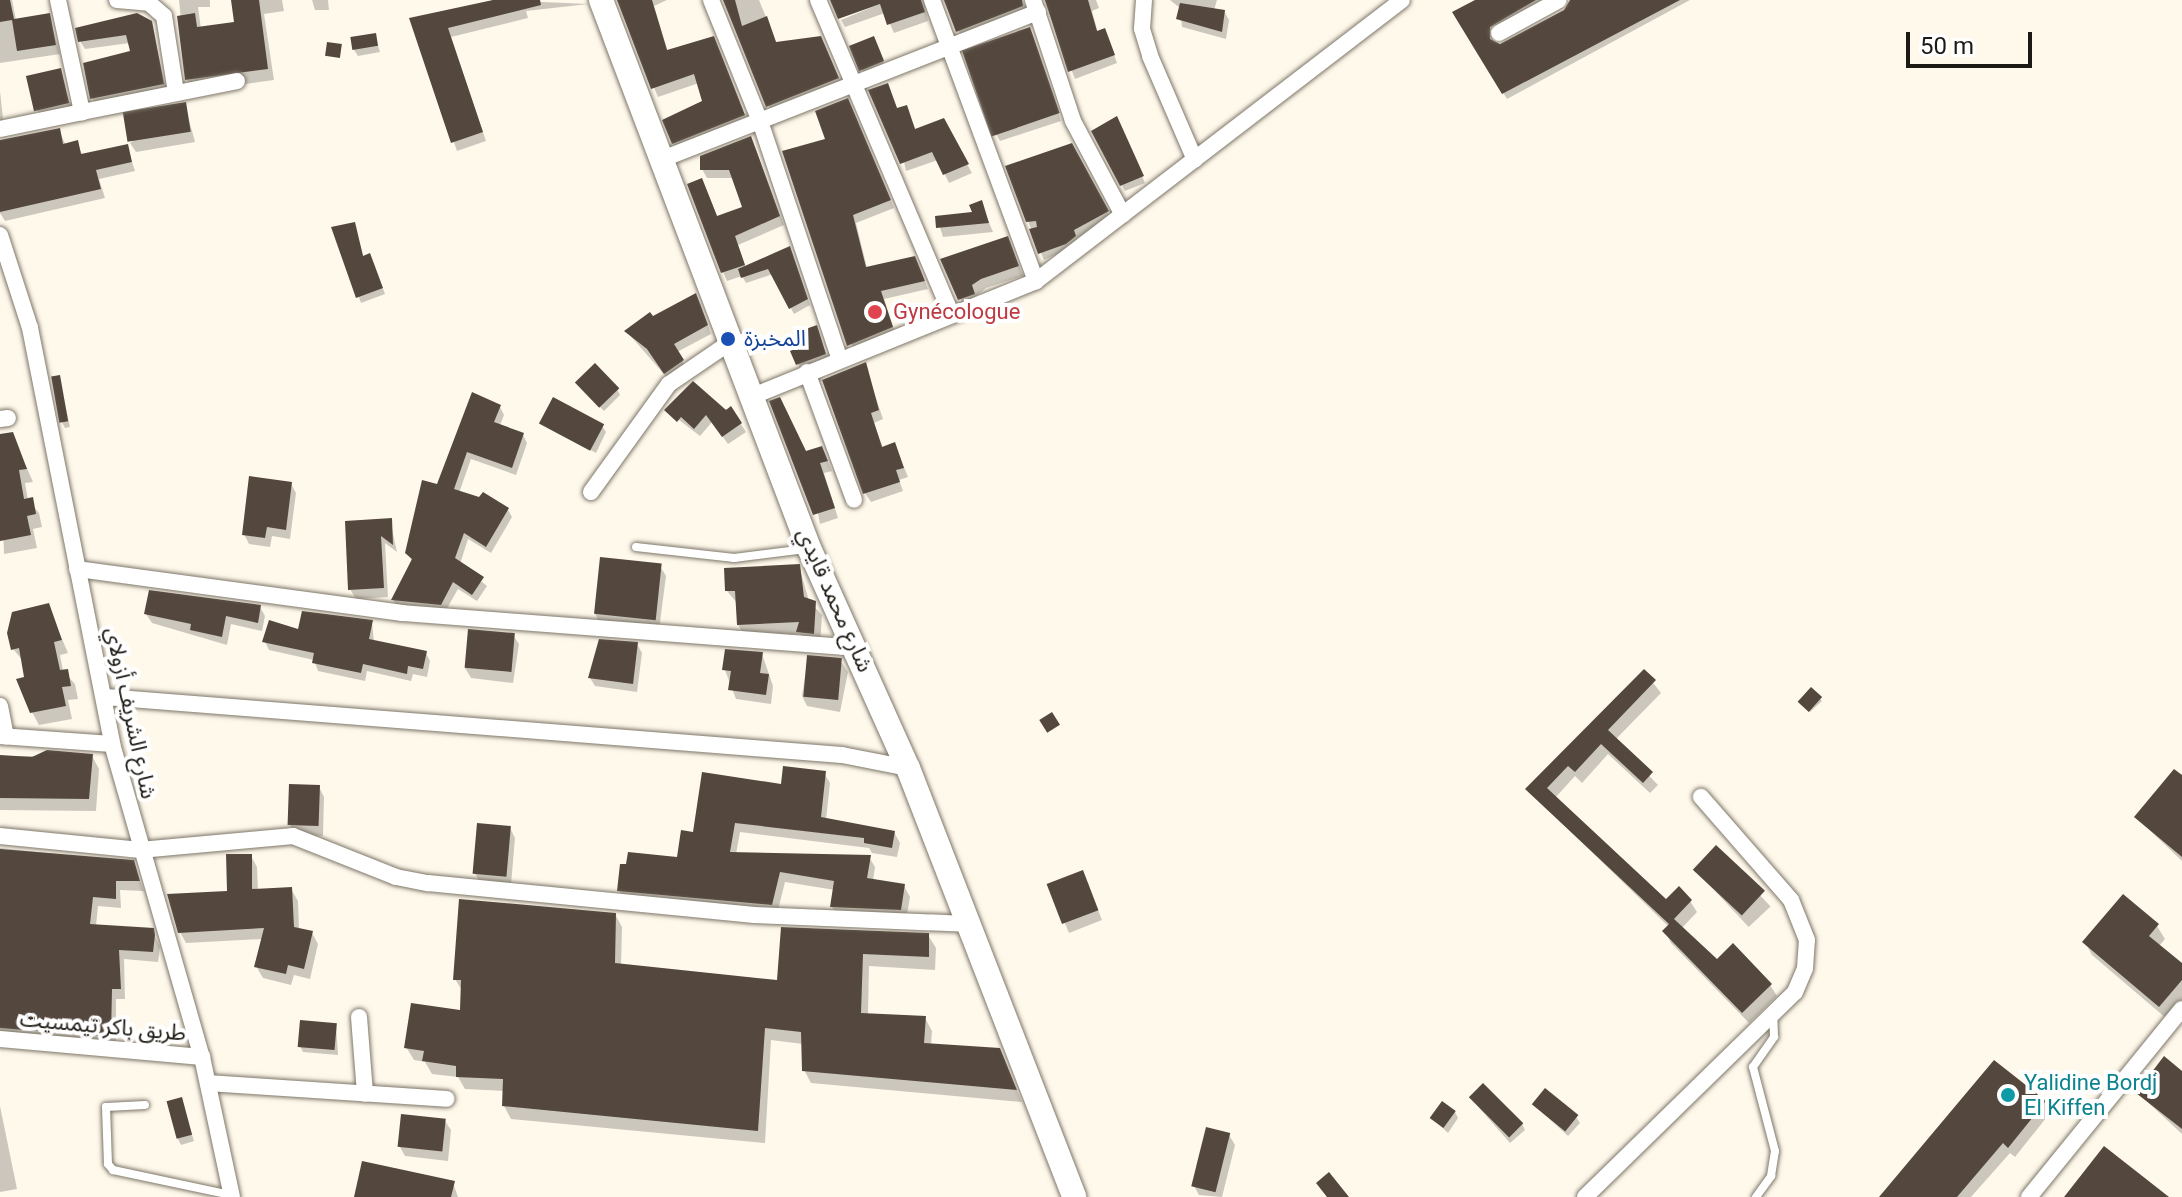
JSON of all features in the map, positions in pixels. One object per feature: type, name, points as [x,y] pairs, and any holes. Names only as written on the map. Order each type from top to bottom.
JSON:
[{"type":"main road","name":"شارع محمد قايدي","points":[[601,0],[809,548],[857,648],[908,768],[1074,1197]]},
{"type":"street","points":[[58,0],[82,112]]},
{"type":"street","points":[[117,0],[149,3],[164,16],[176,93]]},
{"type":"street","points":[[711,0],[760,121],[840,360]]},
{"type":"street","points":[[818,0],[952,315]]},
{"type":"street","points":[[932,0],[1036,281]]},
{"type":"street","points":[[1144,0],[1142,29],[1150,56],[1195,160]]},
{"type":"street","points":[[753,396],[1036,281],[1402,0]]},
{"type":"street","points":[[1499,33],[1559,0]]},
{"type":"street","points":[[660,160],[949,45],[1036,6],[1073,121],[1123,215]]},
{"type":"street","points":[[0,129],[237,81]]},
{"type":"street","name":"شارع الشريف أزولاي","points":[[0,235],[30,328],[112,744],[202,1057],[232,1196]]},
{"type":"street","points":[[591,492],[669,384],[729,343]]},
{"type":"street","points":[[807,372],[854,500]]},
{"type":"street","points":[[77,569],[402,613],[857,648]]},
{"type":"street","points":[[105,697],[828,754],[908,768]]},
{"type":"street","points":[[0,706],[3,736],[112,744]]},
{"type":"street","points":[[1585,1197],[1795,992],[1805,968],[1807,940],[1801,918],[1701,797]]},
{"type":"street","points":[[0,836],[140,850],[293,836],[396,877],[428,883],[754,915],[966,924]]},
{"type":"street","points":[[2029,1197],[2182,1009]]},
{"type":"street","points":[[359,1017],[365,1094]]},
{"type":"street","name":"طريق باكر تيمسيت","points":[[0,1039],[202,1057]]},
{"type":"street","points":[[208,1083],[446,1099]]},
{"type":"lane","points":[[636,547],[734,558],[809,548]]},
{"type":"lane","points":[[1756,1197],[1771,1176],[1775,1151],[1753,1067],[1774,1037],[1773,1013]]},
{"type":"lane","points":[[145,1105],[106,1107],[108,1164],[113,1170],[232,1196]]},
{"type":"building","points":[[0,0],[10,0],[14,19],[50,13],[56,45],[17,51],[12,20],[0,22]]},
{"type":"building","points":[[231,0],[259,0],[268,69],[185,80],[177,16],[195,13],[197,27],[234,22]]},
{"type":"building","points":[[493,0],[540,0],[541,5],[448,28],[483,132],[451,143],[409,18]]},
{"type":"building","points":[[617,0],[652,0],[667,50],[714,36],[745,115],[672,144],[662,120],[702,101],[694,74],[651,89]]},
{"type":"building","points":[[723,0],[735,0],[742,26],[767,16],[776,42],[821,36],[839,78],[766,107]]},
{"type":"building","points":[[830,0],[921,0],[925,12],[887,25],[880,4],[838,19]]},
{"type":"building","points":[[944,0],[1022,0],[1023,6],[956,32]]},
{"type":"building","points":[[1045,0],[1088,0],[1097,31],[1105,28],[1115,55],[1068,72]]},
{"type":"building","points":[[1475,0],[1536,0],[1490,27],[1490,39],[1500,44],[1564,10],[1570,0],[1680,0],[1502,94],[1452,12]]},
{"type":"building","points":[[1180,3],[1225,10],[1222,32],[1176,19]]},
{"type":"building","points":[[137,13],[152,21],[164,84],[90,99],[83,63],[130,51],[126,35],[78,42],[75,28]]},
{"type":"building","points":[[1030,27],[1060,113],[992,136],[962,50]]},
{"type":"building","points":[[376,33],[378,46],[352,50],[350,37]]},
{"type":"building","points":[[874,36],[884,61],[859,71],[849,46]]},
{"type":"building","points":[[327,42],[342,44],[340,58],[325,56]]},
{"type":"building","points":[[61,68],[69,103],[34,111],[26,76]]},
{"type":"building","points":[[888,83],[897,108],[907,105],[915,129],[944,118],[969,164],[943,175],[932,152],[900,164],[868,90]]},
{"type":"building","points":[[848,98],[891,200],[853,215],[866,267],[915,256],[925,281],[881,291],[893,327],[847,346],[782,151],[825,139],[815,111]]},
{"type":"building","points":[[186,102],[191,132],[127,142],[123,112]]},
{"type":"building","points":[[1117,116],[1144,176],[1120,186],[1091,131]]},
{"type":"building","points":[[60,128],[63,144],[78,140],[81,154],[128,144],[132,162],[96,170],[101,189],[0,212],[0,140]]},
{"type":"building","points":[[751,136],[780,216],[735,236],[745,265],[721,273],[687,184],[702,178],[717,216],[742,207],[729,170],[700,170],[700,156]]},
{"type":"building","points":[[1072,143],[1109,211],[1074,230],[1076,236],[1066,244],[1038,254],[1029,229],[1037,227],[1036,221],[1026,222],[1005,166]]},
{"type":"building","points":[[982,200],[989,223],[936,228],[935,216],[972,212],[969,205]]},
{"type":"building","points":[[355,222],[363,256],[370,253],[383,288],[356,298],[331,227]]},
{"type":"building","points":[[1008,236],[1019,266],[981,279],[972,285],[975,294],[958,300],[940,259]]},
{"type":"building","points":[[790,246],[808,299],[789,309],[768,269],[741,278],[738,269]]},
{"type":"building","points":[[696,293],[708,325],[674,344],[684,360],[664,374],[647,349],[624,331],[650,312],[653,316]]},
{"type":"building","points":[[817,325],[826,354],[796,365],[790,351],[806,344],[800,331]]},
{"type":"building","points":[[866,362],[879,410],[871,413],[882,447],[895,442],[904,468],[896,470],[900,482],[863,494],[822,380]]},
{"type":"building","points":[[595,363],[619,388],[599,408],[575,382]]},
{"type":"building","points":[[60,375],[68,421],[59,423],[51,377]]},
{"type":"building","points":[[693,381],[726,410],[731,406],[742,423],[722,437],[706,415],[694,429],[681,417],[677,422],[664,410]]},
{"type":"building","points":[[472,392],[501,405],[494,422],[524,433],[512,468],[467,452],[454,489],[479,497],[483,492],[509,508],[486,547],[464,533],[455,558],[484,577],[472,595],[453,582],[441,605],[391,600],[412,559],[405,553],[422,480],[437,484]]},
{"type":"building","points":[[553,397],[604,424],[590,451],[539,423]]},
{"type":"building","points":[[780,397],[806,451],[822,446],[828,461],[820,463],[835,508],[813,515],[769,401]]},
{"type":"building","points":[[13,432],[27,469],[19,470],[24,499],[33,497],[36,514],[27,516],[31,535],[0,541],[0,434]]},
{"type":"building","points":[[249,476],[292,482],[286,530],[267,527],[265,538],[242,535]]},
{"type":"building","points":[[392,518],[393,545],[381,536],[384,588],[348,590],[345,521]]},
{"type":"building","points":[[600,557],[662,563],[656,620],[594,614]]},
{"type":"building","points":[[800,564],[804,597],[816,601],[814,634],[796,632],[799,622],[737,625],[735,591],[725,591],[724,568]]},
{"type":"building","points":[[149,590],[261,605],[258,623],[226,616],[222,637],[190,630],[191,624],[144,614]]},
{"type":"building","points":[[49,603],[62,640],[54,642],[60,670],[68,669],[71,686],[62,687],[66,706],[30,713],[16,679],[24,677],[19,648],[11,650],[7,633],[12,612]]},
{"type":"building","points":[[302,611],[373,620],[369,639],[427,651],[423,669],[408,666],[407,674],[363,664],[361,673],[312,663],[314,653],[262,642],[269,620],[298,629]]},
{"type":"building","points":[[468,629],[515,633],[511,672],[465,668]]},
{"type":"building","points":[[599,639],[638,642],[633,684],[588,678]]},
{"type":"building","points":[[725,649],[763,652],[760,673],[769,674],[766,695],[728,690],[731,671],[722,670]]},
{"type":"building","points":[[807,655],[842,658],[838,700],[803,697]]},
{"type":"building","points":[[1644,669],[1656,680],[1608,730],[1653,772],[1643,783],[1601,744],[1575,772],[1568,766],[1547,788],[1666,899],[1679,886],[1692,900],[1674,919],[1717,959],[1733,943],[1772,984],[1742,1013],[1662,931],[1669,924],[1525,789]]},
{"type":"building","points":[[1811,687],[1822,697],[1809,712],[1798,702]]},
{"type":"building","points":[[1052,712],[1060,725],[1047,733],[1039,720]]},
{"type":"building","points":[[47,750],[93,754],[89,799],[0,798],[0,755],[32,757]]},
{"type":"building","points":[[783,766],[826,771],[821,817],[895,831],[892,848],[864,843],[864,838],[735,823],[730,852],[871,855],[867,878],[905,884],[901,910],[830,907],[834,881],[780,872],[772,905],[617,891],[620,864],[626,864],[628,852],[677,857],[681,830],[693,832],[702,772],[781,784]]},
{"type":"building","points":[[2174,769],[2182,775],[2182,857],[2134,817]]},
{"type":"building","points":[[289,784],[320,785],[319,826],[288,825]]},
{"type":"building","points":[[477,823],[511,826],[506,877],[473,874]]},
{"type":"building","points":[[1716,845],[1765,891],[1742,916],[1693,870]]},
{"type":"building","points":[[0,849],[134,860],[140,881],[116,881],[116,899],[93,897],[90,924],[154,928],[155,935],[153,952],[119,950],[121,989],[112,989],[111,1037],[0,1028]]},
{"type":"building","points":[[226,854],[252,854],[252,889],[292,887],[294,927],[313,931],[304,969],[288,965],[286,974],[254,967],[264,928],[178,933],[167,894],[227,891]]},
{"type":"building","points":[[1083,870],[1098,910],[1062,924],[1047,884]]},
{"type":"building","points":[[2123,894],[2159,924],[2149,936],[2182,963],[2182,980],[2159,1007],[2082,942]]},
{"type":"building","points":[[459,899],[616,913],[615,963],[777,980],[781,927],[929,933],[929,957],[863,954],[861,1013],[926,1016],[924,1043],[1000,1048],[1017,1090],[802,1071],[801,1032],[765,1028],[758,1131],[502,1106],[503,1079],[456,1077],[456,1066],[422,1061],[424,1051],[404,1048],[411,1003],[460,1010],[461,980],[453,980]]},
{"type":"building","points":[[300,1020],[337,1023],[335,1050],[298,1047]]},
{"type":"building","points":[[2164,1056],[2182,1071],[2182,1129],[2136,1093]]},
{"type":"building","points":[[1994,1060],[2046,1101],[2008,1148],[2003,1143],[1957,1197],[1879,1197]]},
{"type":"building","points":[[1483,1083],[1523,1123],[1509,1137],[1469,1097]]},
{"type":"building","points":[[1545,1088],[1578,1115],[1565,1131],[1532,1104]]},
{"type":"building","points":[[182,1097],[192,1135],[177,1139],[167,1101]]},
{"type":"building","points":[[1442,1101],[1456,1111],[1443,1128],[1430,1118]]},
{"type":"building","points":[[401,1114],[446,1119],[442,1152],[398,1147]]},
{"type":"building","points":[[1206,1127],[1230,1133],[1216,1192],[1191,1186]]},
{"type":"building","points":[[2104,1146],[2169,1197],[2064,1197]]},
{"type":"building","points":[[362,1161],[455,1181],[451,1197],[354,1197]]},
{"type":"building","points":[[1329,1172],[1349,1197],[1327,1197],[1316,1183]]},
{"type":"place","name":"Gynécologue","points":[[875,312]]},
{"type":"place","name":"المخبزة","points":[[728,339]]},
{"type":"place","name":"Yalidine Bordj El Kiffen","points":[[2008,1095]]}]
